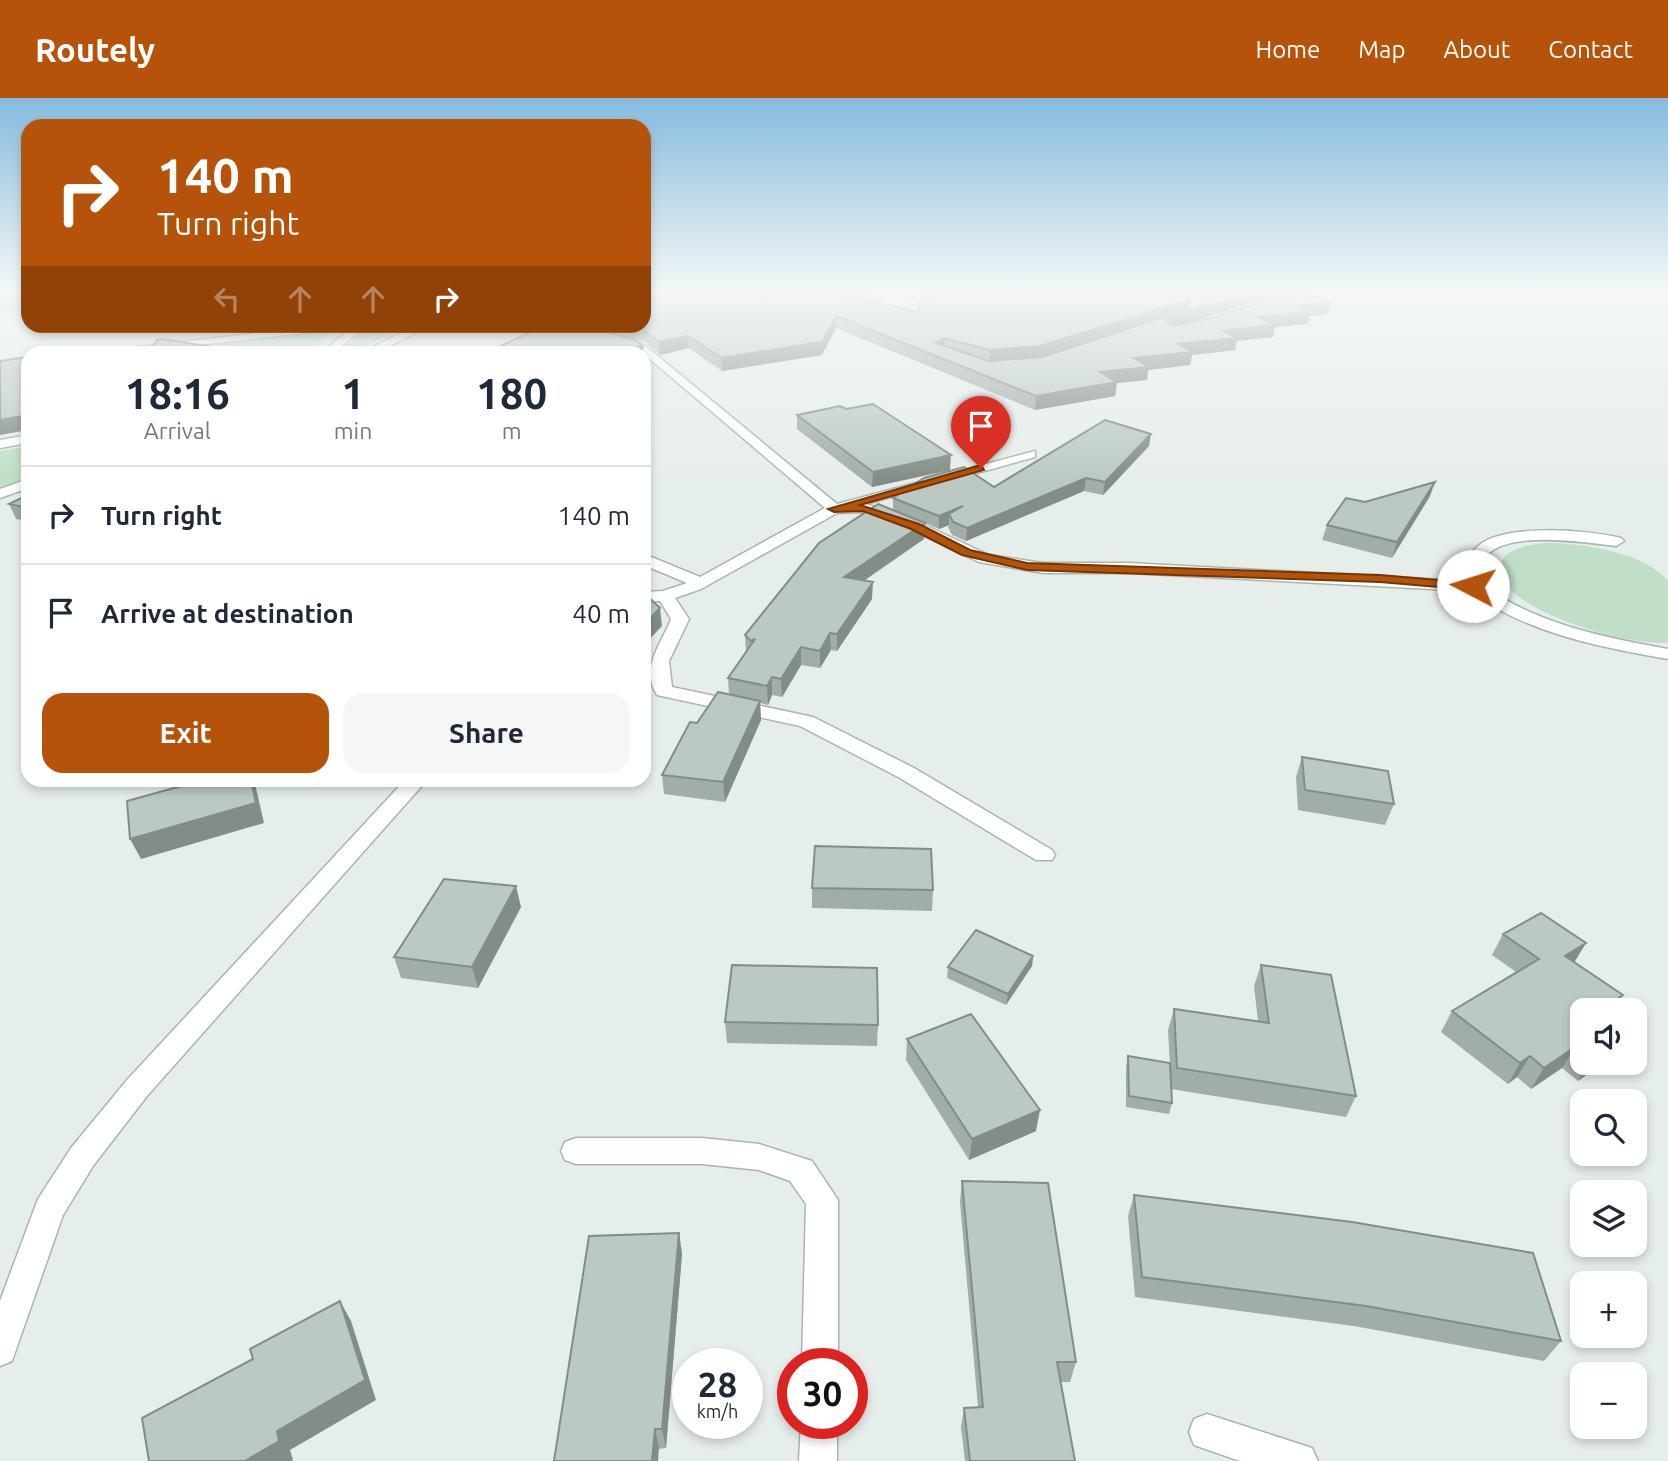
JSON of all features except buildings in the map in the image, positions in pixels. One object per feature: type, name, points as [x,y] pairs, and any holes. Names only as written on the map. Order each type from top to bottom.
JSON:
[{"type":"street","points":[[651,356],[834,509],[864,508],[915,526],[985,559],[1043,568],[1129,568],[1380,579],[1473,586],[1487,598],[1537,621],[1606,642],[1668,654]]},
{"type":"street","points":[[0,444],[21,440]]},
{"type":"street","points":[[651,597],[665,596],[700,583],[834,509],[1030,454]]},
{"type":"street","points":[[0,494],[21,486]]},
{"type":"street","points":[[1473,586],[1472,564],[1479,552],[1491,543],[1528,536],[1616,541]]},
{"type":"street","points":[[651,562],[700,583]]},
{"type":"street","points":[[665,596],[680,619],[661,654],[657,675],[664,691],[806,721],[907,772],[1044,855]]},
{"type":"street","points":[[0,1349],[49,1209],[82,1157],[137,1088],[411,787]]},
{"type":"street","points":[[576,1151],[702,1151],[759,1157],[801,1171],[822,1200],[820,1348]]},
{"type":"street","points":[[1207,1432],[1298,1461]]},
{"type":"street","points":[[818,1461],[819,1439]]},
{"type":"green space","points":[[21,447],[21,480],[0,488],[0,451]]},
{"type":"green space","points":[[1543,543],[1574,544],[1610,551],[1628,556],[1658,571],[1668,581],[1668,643],[1627,639],[1576,625],[1529,604],[1511,590],[1500,576],[1502,560],[1512,551]]},
{"type":"route","points":[[981,468],[834,509],[864,508],[915,526],[939,540],[985,559],[1043,568],[1129,568],[1380,579],[1473,586]]}]
